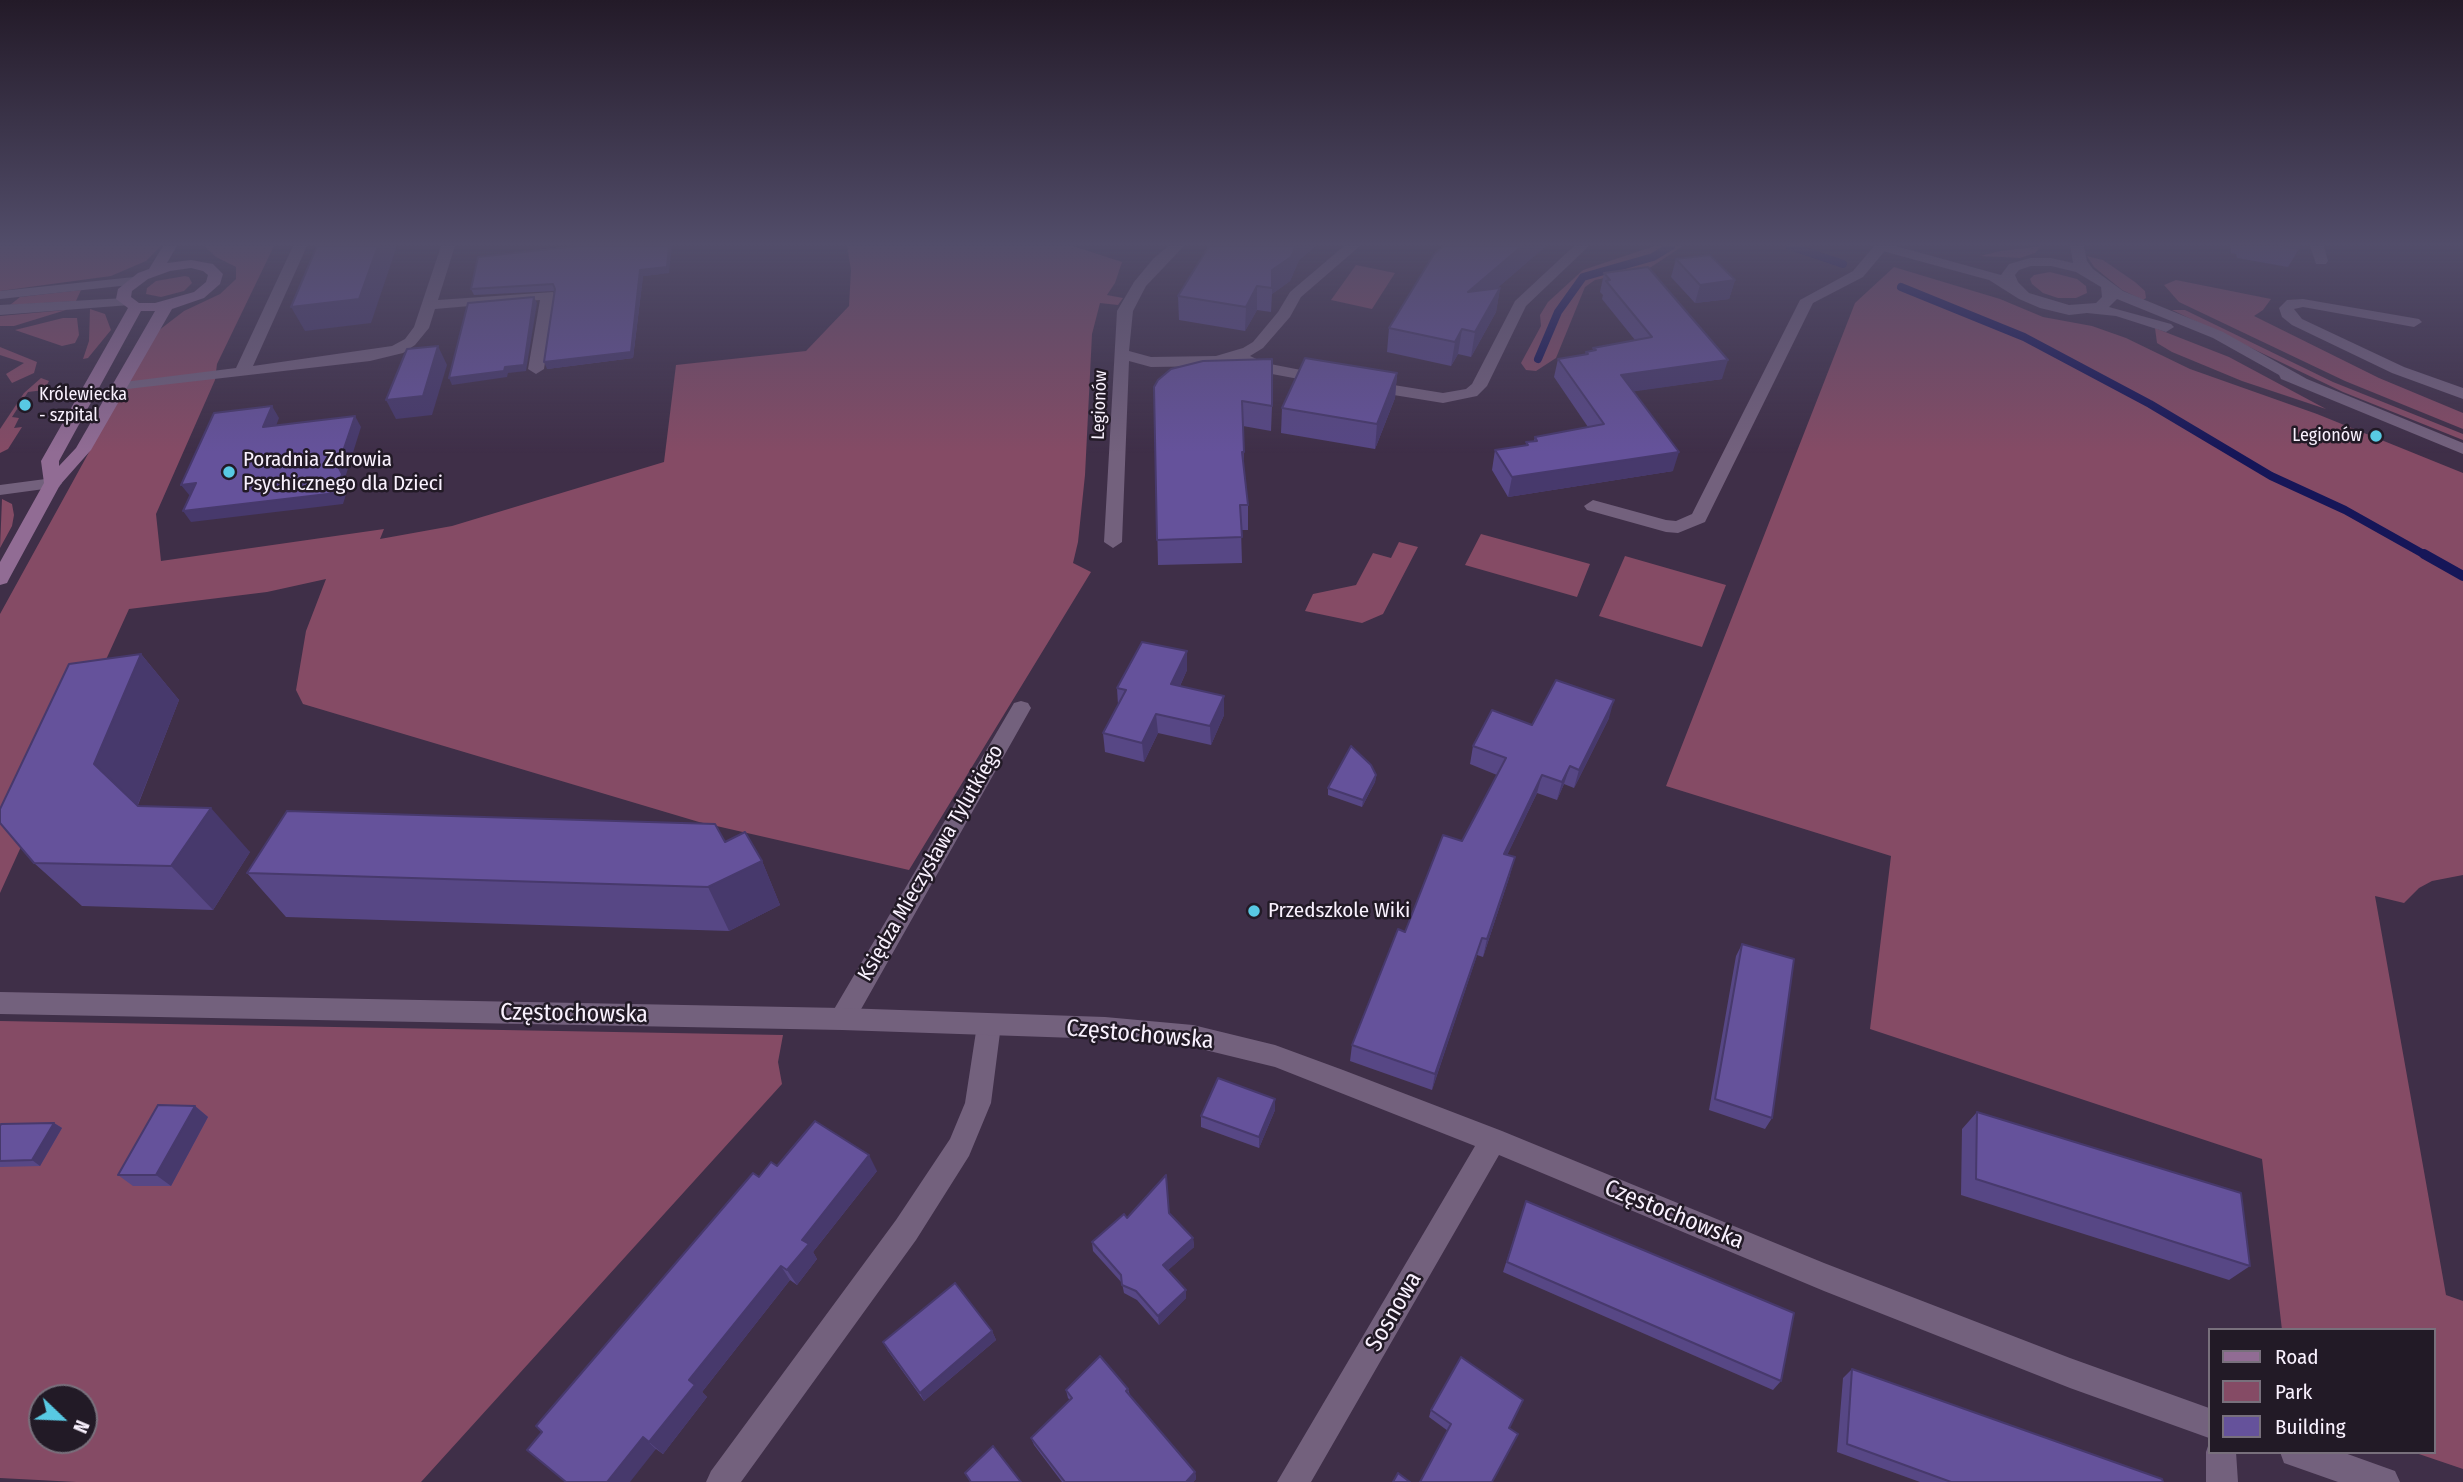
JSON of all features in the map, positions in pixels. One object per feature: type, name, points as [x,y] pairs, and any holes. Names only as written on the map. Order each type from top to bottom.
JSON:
[{"type":"main road","points":[[53,483],[50,461],[126,315]]},
{"type":"main road","points":[[0,579],[53,483],[83,450],[116,388],[160,315]]},
{"type":"street","points":[[243,371],[268,315]]},
{"type":"street","points":[[116,388],[370,356],[397,350],[410,342],[421,328],[426,315]]},
{"type":"street","points":[[536,369],[545,315]]},
{"type":"street","name":"Legionów","points":[[1113,542],[1121,354],[1127,315]]},
{"type":"street","points":[[1121,354],[1151,362],[1217,362],[1237,356],[1258,345],[1284,315]]},
{"type":"street","points":[[1237,356],[1261,367],[1443,398],[1471,393],[1479,386],[1514,315]]},
{"type":"street","points":[[1593,506],[1666,526],[1678,527],[1699,518],[1799,315]]},
{"type":"street","points":[[2129,315],[2301,381],[2463,449]]},
{"type":"street","points":[[2169,315],[2218,335],[2301,381]]},
{"type":"street","points":[[2289,315],[2398,370],[2463,394]]},
{"type":"street","points":[[2374,315],[2414,322]]},
{"type":"street","points":[[2398,370],[2463,383]]},
{"type":"street","points":[[0,490],[53,483]]},
{"type":"street","name":"Księdza Mieczysława Tylutkiego","points":[[842,1019],[1021,708]]},
{"type":"street","name":"Częstochowska","points":[[0,1003],[842,1019],[1150,1031],[1235,1044],[1275,1056],[1493,1140],[1824,1277],[2070,1373],[2208,1423]]},
{"type":"street","points":[[722,1482],[913,1220],[960,1147],[978,1104],[989,1025]]},
{"type":"street","name":"Sosnowa","points":[[1293,1482],[1493,1140]]},
{"type":"street","points":[[2221,1454],[2222,1482]]},
{"type":"street","points":[[2301,1454],[2384,1482]]},
{"type":"green space","points":[[49,315],[14,326],[0,326],[0,316]]},
{"type":"green space","points":[[90,315],[105,315],[111,330],[88,358],[83,359],[89,341]]},
{"type":"green space","points":[[179,315],[241,315],[217,364],[215,380],[156,514],[161,561],[384,529],[380,539],[452,526],[664,462],[676,365],[806,351],[840,315],[1097,315],[1092,334],[1085,475],[1078,542],[1073,563],[1091,572],[909,870],[699,822],[303,704],[296,690],[306,631],[326,579],[267,592],[129,609],[0,893],[0,614],[154,334]]},
{"type":"green space","points":[[1540,315],[1573,315],[1556,358],[1536,371],[1526,370],[1521,363],[1541,326]]},
{"type":"green space","points":[[1850,315],[2039,315],[2092,326],[2126,338],[2190,369],[2317,414],[2463,473],[2463,875],[2432,881],[2419,888],[2404,903],[2375,896],[2446,1295],[2463,1301],[2463,1469],[2419,1454],[2435,1454],[2435,1328],[2282,1328],[2262,1159],[1870,1029],[1891,856],[1666,786]]},
{"type":"green space","points":[[2183,315],[2196,315],[2333,382],[2463,434],[2463,440],[2343,392]]},
{"type":"green space","points":[[2207,315],[2255,315],[2379,378],[2463,413],[2463,429],[2345,381]]},
{"type":"green space","points":[[63,318],[77,318],[79,335],[75,343],[62,346],[15,330]]},
{"type":"green space","points":[[2155,328],[2229,357],[2326,409],[2242,381],[2172,352],[2157,343]]},
{"type":"green space","points":[[0,347],[37,362],[34,373],[12,383],[6,374],[24,363],[0,355]]},
{"type":"green space","points":[[41,378],[49,381],[44,390],[28,392],[12,417],[19,418],[14,428],[22,427],[8,449],[0,453],[0,429],[24,393]]},
{"type":"green space","points":[[2,499],[12,504],[14,515],[12,526],[0,548]]},
{"type":"green space","points":[[1481,534],[1590,564],[1577,597],[1465,565]]},
{"type":"green space","points":[[1399,542],[1418,547],[1383,614],[1362,623],[1305,611],[1313,594],[1356,585],[1373,553],[1391,558]]},
{"type":"green space","points":[[1625,556],[1726,585],[1702,647],[1599,616]]},
{"type":"green space","points":[[0,1021],[783,1035],[778,1062],[782,1084],[421,1482],[76,1482],[0,1478]]},
{"type":"building","points":[[465,315],[531,315],[524,365],[505,367],[504,371],[449,378]]},
{"type":"building","points":[[551,315],[635,315],[631,352],[544,362]]},
{"type":"building","points":[[1397,315],[1485,315],[1475,332],[1462,329],[1455,342],[1389,328]]},
{"type":"building","points":[[1634,315],[1689,315],[1728,360],[1621,375],[1679,452],[1512,477],[1495,450],[1528,445],[1526,442],[1537,441],[1535,437],[1604,424],[1558,359],[1588,354],[1586,352],[1596,350],[1593,348],[1652,337]]},
{"type":"building","points":[[438,346],[423,396],[386,400],[407,349]]},
{"type":"building","points":[[1305,358],[1397,373],[1377,424],[1282,408]]},
{"type":"building","points":[[1272,359],[1272,406],[1242,401],[1242,452],[1248,505],[1240,505],[1242,537],[1157,540],[1154,387],[1158,380],[1171,369],[1203,361]]},
{"type":"building","points":[[272,406],[263,427],[355,416],[338,466],[342,474],[336,493],[183,511],[196,483],[181,485],[214,413]]},
{"type":"building","points":[[1142,642],[1187,651],[1171,684],[1224,696],[1210,726],[1156,714],[1142,743],[1103,733],[1126,690],[1117,688]]},
{"type":"building","points":[[141,654],[94,764],[138,806],[211,808],[171,866],[34,863],[0,823],[0,809],[69,664]]},
{"type":"building","points":[[1556,680],[1614,700],[1579,770],[1570,766],[1562,782],[1542,775],[1504,854],[1515,857],[1487,939],[1482,938],[1435,1074],[1352,1045],[1398,929],[1405,932],[1443,835],[1462,841],[1506,758],[1473,746],[1492,710],[1532,725]]},
{"type":"building","points":[[1351,746],[1371,765],[1376,775],[1363,800],[1328,788]]},
{"type":"building","points":[[287,811],[715,824],[725,842],[745,832],[762,861],[708,887],[247,873]]},
{"type":"building","points":[[1742,944],[1794,959],[1772,1118],[1715,1099]]},
{"type":"building","points":[[1218,1078],[1275,1099],[1259,1137],[1201,1116]]},
{"type":"building","points":[[158,1105],[195,1106],[156,1175],[118,1175]]},
{"type":"building","points":[[1977,1112],[2241,1193],[2250,1266],[1976,1179]]},
{"type":"building","points":[[815,1121],[869,1155],[802,1240],[809,1244],[787,1270],[781,1266],[689,1380],[695,1385],[649,1442],[643,1437],[607,1482],[566,1482],[527,1450],[542,1432],[536,1426],[753,1173],[759,1177],[771,1162],[777,1166]]},
{"type":"building","points":[[54,1123],[32,1160],[0,1161],[1,1124]]},
{"type":"building","points":[[1166,1175],[1169,1213],[1193,1238],[1163,1265],[1186,1290],[1158,1316],[1136,1291],[1122,1285],[1121,1275],[1092,1242],[1124,1214],[1127,1218]]},
{"type":"building","points":[[1526,1201],[1794,1313],[1781,1381],[1507,1262]]},
{"type":"building","points":[[955,1283],[992,1331],[920,1393],[883,1342]]},
{"type":"building","points":[[1100,1356],[1195,1472],[1186,1482],[1065,1482],[1031,1438],[1072,1398],[1066,1390]]},
{"type":"building","points":[[1461,1357],[1523,1400],[1509,1428],[1518,1434],[1492,1482],[1420,1482],[1451,1424],[1431,1410]]},
{"type":"building","points":[[1852,1369],[2162,1479],[2163,1482],[1951,1482],[1847,1444]]},
{"type":"building","points":[[993,1446],[1021,1482],[971,1482],[965,1473]]},
{"type":"building","points":[[1398,1473],[1410,1482],[1393,1482]]},
{"type":"waterway","points":[[1538,359],[1557,315]]},
{"type":"waterway","points":[[1970,315],[2024,337],[2150,404],[2271,476],[2345,510],[2427,556]]},
{"type":"waterway","points":[[2424,554],[2463,576]]},
{"type":"place","name":"Królewiecka - szpital","points":[[25,405]]},
{"type":"place","name":"Legionów","points":[[2376,436]]},
{"type":"place","name":"Poradnia Zdrowia Psychicznego dla Dzieci","points":[[229,472]]},
{"type":"place","name":"Przedszkole Wiki","points":[[1254,911]]}]
